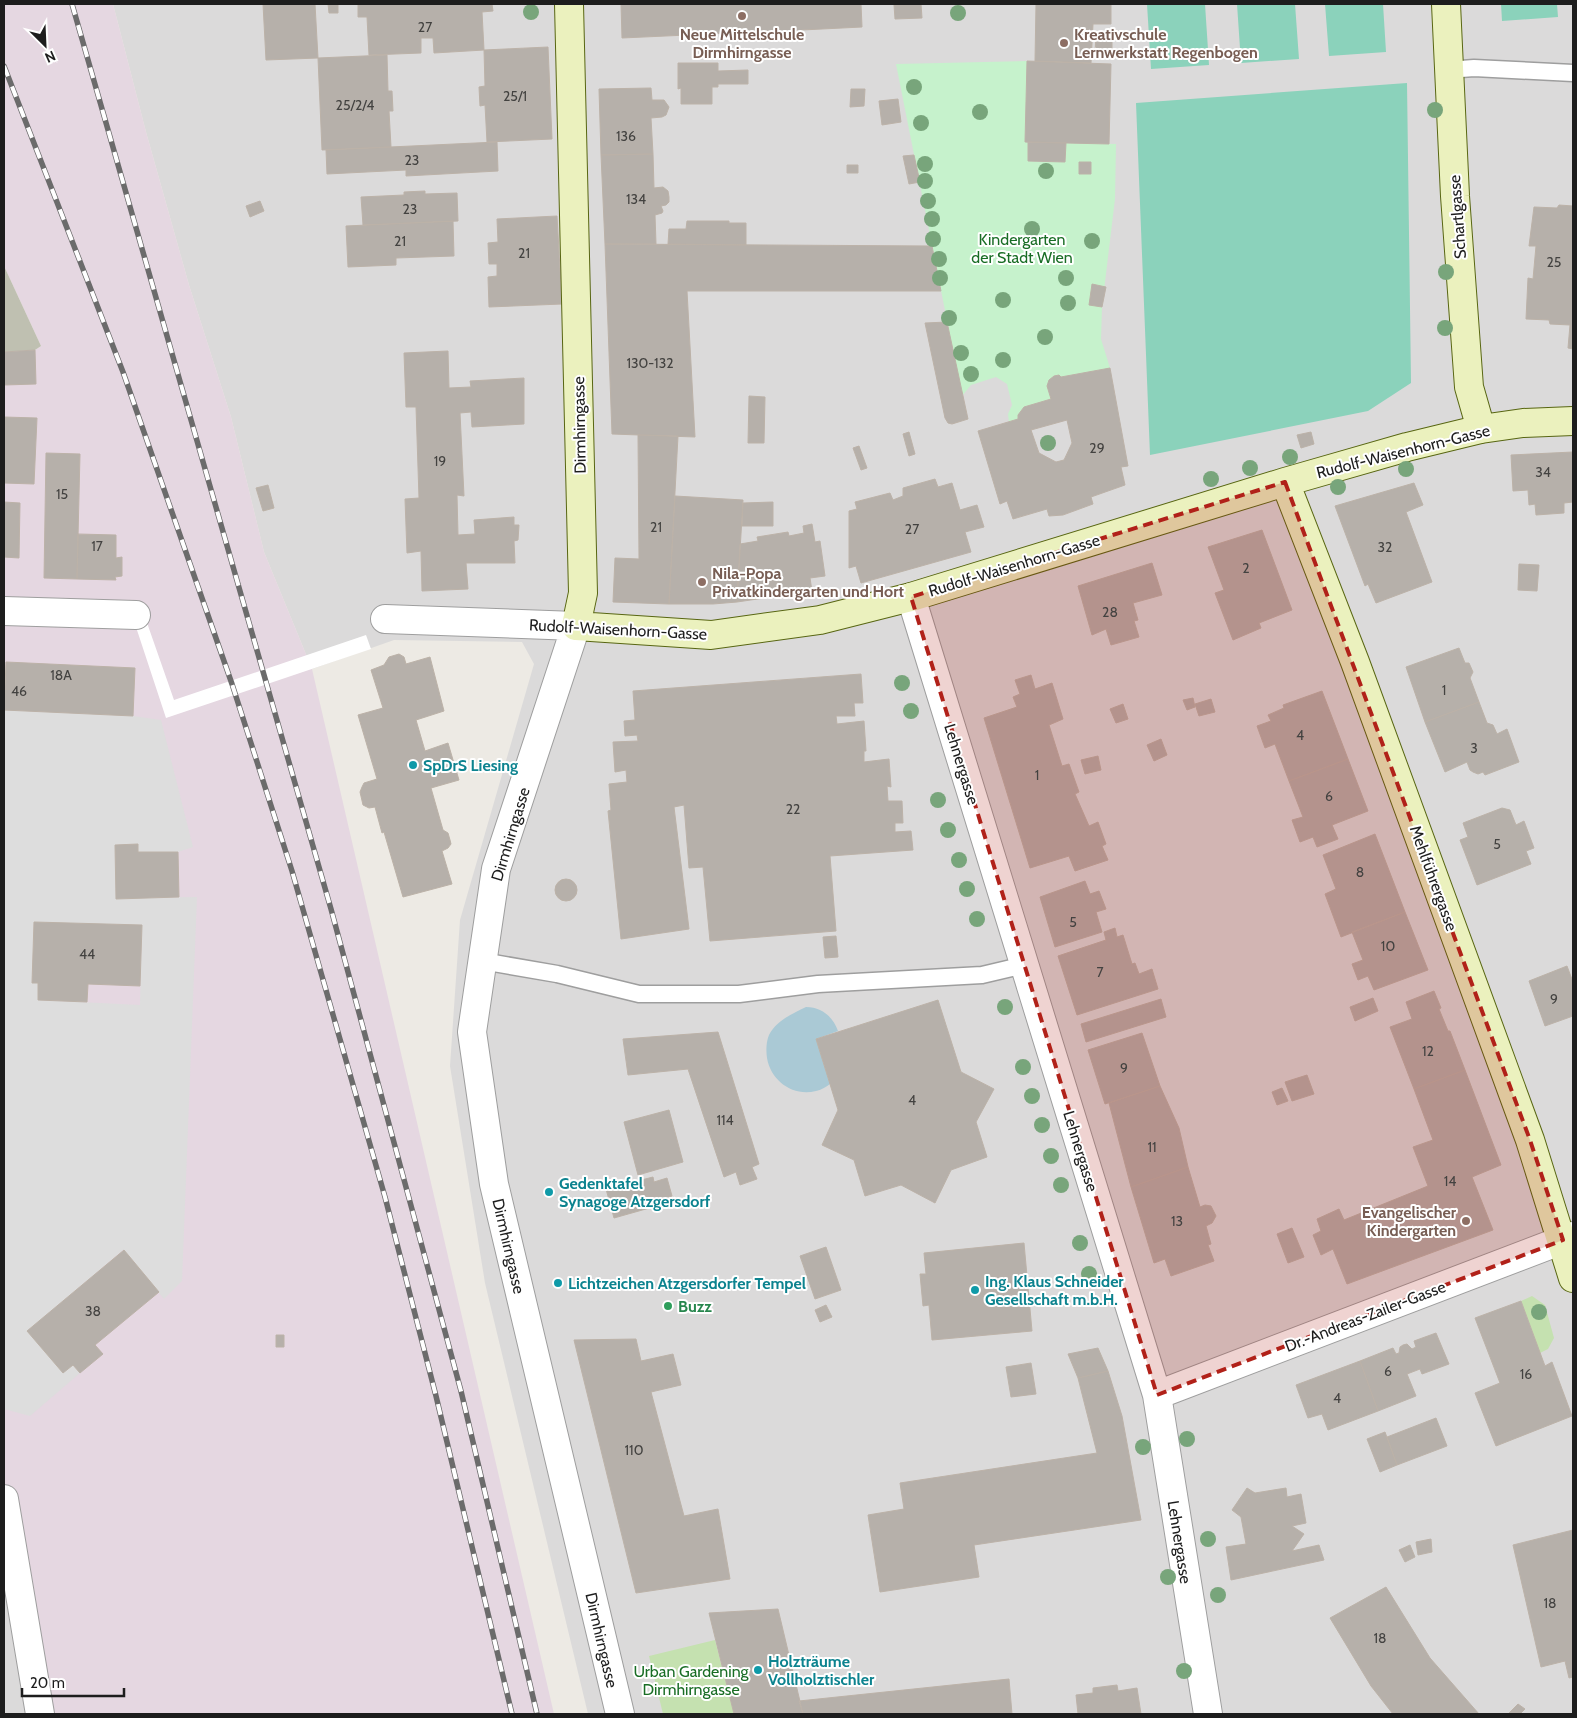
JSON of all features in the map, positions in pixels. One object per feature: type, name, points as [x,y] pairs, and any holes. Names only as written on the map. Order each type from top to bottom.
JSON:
[{"type":"street","name":"Dirmhirngasse","points":[[569,4],[582,593],[576,626],[496,869],[472,1032],[494,1184],[620,1714]]},
{"type":"street","name":"Schartlgasse","points":[[1446,4],[1455,196],[1470,388],[1481,429]]},
{"type":"street","name":"Rudolf-Waisenhorn-Gasse","points":[[384,618],[576,626],[711,635],[820,620],[910,598],[1285,482],[1406,447],[1481,429],[1523,423],[1573,422]]},
{"type":"street","name":"Mehlführergasse","points":[[1285,482],[1354,662],[1568,1238],[1573,1278]]},
{"type":"street","name":"Lehnergasse","points":[[910,598],[1157,1396],[1208,1714]]},
{"type":"street","points":[[4,611],[136,615]]},
{"type":"street","name":"Dr.-Andreas-Zailer-Gasse","points":[[1157,1396],[1568,1238]]},
{"type":"street","points":[[4,1499],[40,1714]]},
{"type":"lane","points":[[1448,70],[1474,68],[1573,73]]},
{"type":"lane","points":[[482,961],[557,974],[639,994],[739,994],[818,984],[982,975],[1024,964]]},
{"type":"highlighted area","points":[[1285,482],[1530,1140],[1563,1240],[1157,1395],[911,597]]},
{"type":"shaded area","points":[[4,4],[113,4],[146,132],[189,285],[231,417],[264,552],[312,669],[554,1714],[40,1714],[4,1499],[4,352],[35,350],[41,346],[4,266]]},
{"type":"shaded area","points":[[113,4],[1573,4],[1573,1714],[588,1714],[485,1283],[450,1066],[460,920],[534,664],[522,642],[394,640],[312,669],[264,552],[231,417],[189,285],[146,132]]},
{"type":"shaded area","points":[[4,266],[41,346],[35,350],[4,352]]},
{"type":"shaded area","points":[[4,710],[133,716],[161,720],[193,847],[178,852],[138,852],[138,844],[115,845],[116,898],[197,897],[182,1281],[164,1299],[123,1250],[28,1331],[73,1365],[80,1373],[30,1416],[4,1409]],"holes":[[[34,923],[142,925],[140,1005],[38,1000],[38,983],[32,983]]]},
{"type":"shaded area","points":[[4,1499],[40,1714],[4,1714]]},
{"type":"green space","points":[[1147,4],[1205,4],[1209,65],[1151,69]]},
{"type":"green space","points":[[1237,4],[1295,4],[1299,59],[1241,63]]},
{"type":"green space","points":[[1325,4],[1383,4],[1386,52],[1329,56]]},
{"type":"green space","points":[[1501,4],[1557,4],[1558,17],[1502,21]]},
{"type":"green space","name":"Kindergarten der Stadt Wien","points":[[1027,61],[1025,141],[1028,142],[1028,161],[1065,162],[1066,143],[1116,144],[1115,199],[1102,307],[1101,339],[1110,368],[1061,377],[1054,376],[1048,384],[1051,399],[1024,407],[1018,415],[1018,419],[1009,422],[1008,414],[1012,405],[1007,384],[996,377],[971,385],[962,396],[896,64]]},
{"type":"green space","points":[[1407,83],[1411,383],[1368,411],[1150,455],[1136,103]]},
{"type":"green space","points":[[1532,1296],[1545,1305],[1554,1338],[1548,1349],[1540,1353],[1521,1301]]},
{"type":"green space","name":"Urban Gardening Dirmhirngasse","points":[[715,1640],[734,1714],[663,1714],[649,1656]]},
{"type":"water","points":[[806,1007],[822,1011],[830,1017],[838,1031],[816,1039],[830,1084],[820,1090],[799,1092],[784,1085],[773,1074],[769,1066],[766,1049],[769,1035],[776,1025]]},
{"type":"pier","points":[[146,620],[174,700],[366,635],[371,649],[166,718],[135,624]]},
{"type":"building","points":[[263,4],[315,4],[318,58],[266,60]]},
{"type":"building","points":[[328,4],[338,4],[338,13],[329,13]]},
{"type":"building","points":[[358,4],[492,4],[493,11],[482,12],[484,50],[434,53],[433,38],[421,38],[421,53],[369,55],[367,17],[358,17]]},
{"type":"building","name":"Neue Mittelschule Dirmhirngasse","points":[[621,4],[861,4],[862,27],[802,30],[803,40],[775,41],[775,31],[622,38]]},
{"type":"building","points":[[921,4],[922,18],[895,19],[894,5]]},
{"type":"building","name":"Kreativschule Lernwerkstatt Regenbogen","points":[[1036,4],[1111,4],[1111,24],[1093,24],[1091,63],[1035,61]]},
{"type":"building","points":[[1096,34],[1112,35],[1112,53],[1095,52]]},
{"type":"building","points":[[548,47],[552,139],[487,142],[485,105],[480,106],[479,87],[485,86],[484,50]]},
{"type":"building","points":[[387,55],[388,91],[392,91],[393,111],[389,111],[391,147],[322,150],[318,58]]},
{"type":"building","points":[[1027,61],[1111,64],[1109,144],[1025,142]]},
{"type":"building","points":[[678,63],[718,63],[718,71],[748,70],[748,84],[718,84],[718,87],[712,87],[712,104],[681,104],[681,88],[678,89]]},
{"type":"building","points":[[651,88],[652,100],[664,100],[669,107],[666,115],[651,118],[653,154],[601,155],[599,89]]},
{"type":"building","points":[[851,89],[865,89],[864,106],[850,107]]},
{"type":"building","points":[[898,99],[901,122],[882,125],[879,101]]},
{"type":"building","points":[[497,142],[498,171],[406,176],[406,170],[327,174],[326,150]]},
{"type":"building","points":[[1028,142],[1066,143],[1065,162],[1028,161]]},
{"type":"building","points":[[653,154],[654,188],[663,187],[668,191],[669,197],[669,202],[661,206],[662,213],[655,215],[656,244],[605,244],[601,155]]},
{"type":"building","points":[[914,155],[920,182],[909,184],[903,156]]},
{"type":"building","points":[[1079,162],[1091,162],[1091,174],[1079,174]]},
{"type":"building","points":[[847,165],[858,165],[858,173],[847,173]]},
{"type":"building","points":[[425,191],[425,194],[457,193],[458,221],[363,225],[361,197],[404,195],[404,192]]},
{"type":"building","points":[[260,201],[264,211],[250,217],[246,206]]},
{"type":"building","points":[[1559,205],[1573,206],[1573,349],[1568,348],[1570,325],[1550,324],[1549,320],[1526,319],[1528,278],[1533,279],[1536,246],[1529,246],[1534,207],[1557,208]]},
{"type":"building","points":[[557,216],[562,304],[489,307],[488,277],[497,276],[497,264],[489,264],[488,243],[498,242],[497,219]]},
{"type":"building","points":[[453,221],[454,256],[396,258],[396,265],[348,267],[346,226]]},
{"type":"building","points":[[687,221],[746,223],[746,245],[668,244],[669,229],[686,229]]},
{"type":"building","points":[[605,244],[932,246],[941,291],[687,291],[695,437],[612,434]]},
{"type":"building","points":[[1092,284],[1106,287],[1102,307],[1089,305]]},
{"type":"building","points":[[947,322],[968,419],[952,424],[948,423],[945,418],[925,323]]},
{"type":"building","points":[[35,350],[36,384],[4,385],[4,352]]},
{"type":"building","points":[[448,351],[449,388],[471,387],[470,381],[524,378],[524,424],[472,427],[471,412],[460,413],[464,496],[457,495],[458,535],[475,534],[474,520],[514,517],[514,525],[519,525],[518,540],[514,541],[515,563],[466,563],[468,589],[422,591],[421,551],[407,553],[405,499],[419,498],[416,407],[406,407],[404,353]]},
{"type":"building","points":[[1110,368],[1128,466],[1121,467],[1125,485],[1091,497],[1093,504],[1063,515],[1049,516],[1047,509],[1013,519],[1007,501],[1000,504],[978,431],[1018,419],[1018,415],[1024,407],[1051,399],[1047,386],[1049,380],[1054,376],[1059,375],[1061,377]],"holes":[[[1067,420],[1072,443],[1064,460],[1056,462],[1039,453],[1031,430]]]},
{"type":"building","points":[[749,396],[765,397],[764,443],[748,443]]},
{"type":"building","points":[[4,417],[37,418],[34,484],[4,483]]},
{"type":"building","points":[[909,432],[915,454],[909,456],[903,434]]},
{"type":"building","points":[[1311,432],[1314,444],[1301,448],[1297,435]]},
{"type":"building","points":[[638,435],[678,436],[669,604],[613,602],[615,558],[639,559]]},
{"type":"building","points":[[859,446],[867,468],[861,470],[853,448]]},
{"type":"building","points":[[1573,452],[1573,502],[1564,503],[1564,513],[1536,515],[1535,504],[1529,505],[1528,490],[1513,491],[1511,455]]},
{"type":"building","points":[[46,453],[80,454],[77,579],[44,578]]},
{"type":"building","points":[[935,479],[938,487],[952,483],[960,510],[977,505],[984,527],[965,532],[971,552],[861,583],[856,566],[849,568],[849,511],[857,509],[855,502],[890,493],[893,500],[903,496],[903,488]]},
{"type":"building","points":[[1414,483],[1423,505],[1406,512],[1432,582],[1376,603],[1368,584],[1365,586],[1335,506]]},
{"type":"building","points":[[268,485],[274,508],[263,511],[256,488]]},
{"type":"building","points":[[675,496],[743,500],[737,602],[669,604]]},
{"type":"building","points":[[4,502],[20,503],[19,558],[4,557]]},
{"type":"building","points":[[773,502],[773,526],[742,526],[743,503]]},
{"type":"building","points":[[812,524],[815,542],[820,541],[825,576],[810,578],[812,591],[737,602],[740,544],[758,541],[757,537],[788,532],[789,536],[804,533],[803,526]]},
{"type":"building","points":[[1262,530],[1292,610],[1259,623],[1261,628],[1233,640],[1215,593],[1224,590],[1208,547]]},
{"type":"building","points":[[78,534],[116,535],[116,558],[122,557],[122,576],[115,577],[116,580],[77,579]]},
{"type":"building","points":[[1152,563],[1162,595],[1133,603],[1138,620],[1134,621],[1139,637],[1111,645],[1106,629],[1092,635],[1078,586]]},
{"type":"building","points":[[1519,564],[1539,565],[1537,591],[1518,590]]},
{"type":"building","points":[[1459,648],[1465,663],[1469,663],[1473,672],[1470,678],[1479,702],[1425,722],[1406,667]]},
{"type":"building","name":"SpDrS Liesing","points":[[399,654],[404,657],[406,664],[430,657],[444,711],[416,720],[425,751],[448,743],[459,780],[431,788],[443,830],[448,833],[451,844],[442,851],[452,884],[403,897],[375,807],[369,808],[363,805],[360,792],[364,783],[377,779],[358,715],[383,708],[371,670],[384,665],[389,657]]},
{"type":"building","points":[[6,662],[135,668],[133,716],[4,710]]},
{"type":"building","points":[[861,674],[863,703],[854,703],[855,716],[836,716],[837,724],[864,721],[866,751],[864,751],[864,762],[889,759],[891,787],[887,786],[888,801],[902,801],[903,823],[895,823],[895,832],[911,831],[913,850],[830,856],[836,931],[710,941],[703,867],[689,868],[684,805],[674,807],[689,929],[621,939],[608,811],[611,810],[609,784],[627,782],[626,770],[615,772],[613,742],[638,741],[637,735],[625,736],[624,721],[635,720],[633,691]]},
{"type":"building","points":[[1031,675],[1035,689],[1052,683],[1063,719],[1049,725],[1062,766],[1069,764],[1079,792],[1075,794],[1089,826],[1098,822],[1106,844],[1102,846],[1108,860],[1075,871],[1069,856],[1030,868],[984,718],[1017,707],[1013,697],[1020,694],[1015,680]]},
{"type":"building","points":[[1322,691],[1348,759],[1289,781],[1275,744],[1265,748],[1257,726],[1271,721],[1268,715],[1284,708],[1283,705]]},
{"type":"building","points":[[1193,698],[1195,707],[1187,710],[1183,700]]},
{"type":"building","points":[[1211,699],[1215,712],[1199,716],[1195,704]]},
{"type":"building","points":[[1479,702],[1487,723],[1493,725],[1497,734],[1507,729],[1519,762],[1485,775],[1483,772],[1478,774],[1470,770],[1467,762],[1445,772],[1425,722]]},
{"type":"building","points":[[1123,704],[1128,719],[1116,723],[1110,709]]},
{"type":"building","points":[[1161,739],[1167,755],[1154,761],[1147,745]]},
{"type":"building","points":[[1098,756],[1101,770],[1085,774],[1081,760]]},
{"type":"building","points":[[1348,759],[1368,811],[1332,825],[1338,839],[1317,847],[1313,837],[1300,842],[1292,820],[1303,817],[1289,781]]},
{"type":"building","points":[[1502,808],[1510,810],[1516,825],[1524,821],[1534,848],[1526,851],[1531,864],[1477,885],[1460,840],[1468,837],[1463,823]]},
{"type":"building","points":[[1375,834],[1405,912],[1341,937],[1325,894],[1336,889],[1323,855]]},
{"type":"building","points":[[138,844],[138,852],[178,852],[179,897],[116,899],[115,845]]},
{"type":"building","points":[[566,879],[574,882],[577,890],[574,898],[566,901],[558,898],[555,890],[558,882]]},
{"type":"building","points":[[1085,881],[1090,894],[1099,891],[1106,909],[1096,912],[1102,932],[1055,947],[1040,897]]},
{"type":"building","points":[[1405,912],[1428,970],[1374,990],[1368,976],[1358,980],[1352,964],[1363,960],[1352,932]]},
{"type":"building","points":[[34,922],[142,925],[140,986],[88,984],[87,1002],[38,1000],[38,983],[32,983]]},
{"type":"building","points":[[1115,928],[1117,937],[1123,935],[1132,964],[1135,963],[1139,974],[1152,969],[1158,989],[1077,1015],[1058,956],[1106,940],[1104,932]]},
{"type":"building","points":[[836,936],[838,957],[825,958],[823,937]]},
{"type":"building","points":[[1567,966],[1573,982],[1573,1016],[1545,1026],[1529,981]]},
{"type":"building","points":[[1434,991],[1441,1008],[1439,1009],[1465,1070],[1414,1089],[1390,1027],[1412,1019],[1406,1002]]},
{"type":"building","points":[[1373,998],[1378,1011],[1355,1021],[1350,1007]]},
{"type":"building","points":[[1161,999],[1166,1017],[1086,1042],[1081,1024]]},
{"type":"building","points":[[938,1000],[961,1072],[994,1089],[976,1122],[987,1157],[951,1170],[935,1203],[901,1185],[865,1196],[854,1160],[822,1145],[838,1110],[816,1039]]},
{"type":"building","points":[[718,1032],[759,1164],[752,1167],[757,1179],[740,1185],[736,1172],[724,1177],[688,1069],[628,1075],[623,1039]]},
{"type":"building","points":[[1142,1033],[1160,1086],[1105,1104],[1088,1050]]},
{"type":"building","points":[[1465,1070],[1501,1165],[1472,1177],[1493,1230],[1347,1284],[1333,1249],[1321,1255],[1313,1235],[1321,1231],[1317,1219],[1339,1209],[1344,1220],[1428,1186],[1413,1147],[1433,1140],[1414,1089]]},
{"type":"building","points":[[1307,1075],[1314,1094],[1292,1101],[1285,1082]]},
{"type":"building","points":[[1160,1086],[1179,1128],[1188,1167],[1131,1187],[1109,1103]]},
{"type":"building","points":[[1282,1088],[1288,1101],[1277,1105],[1272,1092]]},
{"type":"building","points":[[669,1110],[683,1162],[638,1175],[624,1122]]},
{"type":"building","points":[[1188,1167],[1200,1207],[1205,1205],[1211,1206],[1216,1216],[1212,1223],[1206,1226],[1211,1244],[1208,1245],[1214,1261],[1171,1276],[1165,1259],[1154,1263],[1131,1187]]},
{"type":"building","points":[[653,1177],[654,1182],[667,1178],[672,1196],[659,1200],[660,1205],[614,1218],[606,1189]]},
{"type":"building","points":[[1292,1228],[1304,1257],[1288,1263],[1277,1234]]},
{"type":"building","name":"Ing. Klaus Schneider Gesellschaft m.b.H.","points":[[1024,1243],[1032,1331],[932,1340],[929,1305],[923,1306],[920,1274],[926,1274],[924,1253]]},
{"type":"building","points":[[826,1247],[841,1290],[815,1299],[800,1256]]},
{"type":"building","points":[[124,1250],[159,1292],[95,1345],[103,1354],[80,1373],[73,1365],[63,1373],[27,1331]]},
{"type":"building","points":[[1521,1301],[1545,1366],[1552,1362],[1572,1416],[1496,1446],[1475,1393],[1500,1383],[1475,1318]]},
{"type":"building","points":[[826,1305],[832,1317],[820,1322],[815,1310]]},
{"type":"building","points":[[1436,1333],[1449,1364],[1422,1374],[1420,1369],[1407,1374],[1416,1396],[1378,1411],[1360,1361],[1393,1348],[1396,1354],[1399,1353],[1400,1347],[1407,1344],[1412,1349],[1416,1347],[1414,1341]]},
{"type":"building","points":[[276,1335],[284,1335],[284,1347],[276,1347]]},
{"type":"building","points":[[636,1339],[641,1361],[673,1354],[681,1385],[651,1392],[684,1516],[718,1509],[730,1579],[636,1593],[574,1340]]},
{"type":"building","points":[[1098,1348],[1108,1371],[1078,1378],[1068,1354]]},
{"type":"building","points":[[1360,1361],[1378,1411],[1328,1430],[1322,1414],[1308,1418],[1296,1385]]},
{"type":"building","points":[[1031,1363],[1036,1394],[1011,1397],[1006,1367]]},
{"type":"building","points":[[1108,1371],[1122,1416],[1141,1520],[974,1545],[979,1577],[880,1592],[868,1515],[904,1509],[900,1483],[1097,1453],[1078,1378]]},
{"type":"building","points":[[1436,1418],[1447,1446],[1397,1465],[1387,1437]]},
{"type":"building","points":[[1385,1432],[1397,1465],[1380,1472],[1367,1439]]},
{"type":"building","points":[[1247,1488],[1255,1493],[1286,1488],[1287,1497],[1301,1494],[1306,1523],[1292,1526],[1304,1534],[1292,1551],[1319,1545],[1324,1560],[1231,1580],[1226,1547],[1246,1544],[1241,1517],[1232,1510]]},
{"type":"building","points":[[1573,1530],[1573,1677],[1569,1678],[1565,1661],[1541,1667],[1513,1545]]},
{"type":"building","points":[[1431,1539],[1432,1552],[1418,1555],[1416,1542]]},
{"type":"building","points":[[1410,1545],[1415,1557],[1405,1562],[1399,1550]]},
{"type":"building","points":[[1386,1587],[1430,1658],[1479,1714],[1393,1714],[1371,1686],[1330,1618]]},
{"type":"building","name":"Holzträume Vollholztischler","points":[[778,1609],[803,1714],[734,1714],[709,1613]]},
{"type":"building","points":[[1009,1679],[1012,1714],[803,1714],[799,1701]]},
{"type":"building","points":[[1117,1685],[1118,1691],[1137,1688],[1141,1714],[1078,1714],[1076,1695],[1093,1693],[1093,1688]]},
{"type":"building","points":[[1518,1704],[1525,1709],[1520,1714],[1508,1714]]},
{"type":"railway","points":[[72,4],[331,909],[461,1391],[537,1714]]},
{"type":"railway","points":[[4,66],[123,372],[232,684],[292,871],[385,1197],[436,1396],[512,1714]]},
{"type":"place","name":"Neue Mittelschule Dirmhirngasse","points":[[742,16]]},
{"type":"place","name":"Kreativschule Lernwerkstatt Regenbogen","points":[[1064,43]]},
{"type":"place","name":"Nila-Popa Privatkindergarten und Hort","points":[[702,582]]},
{"type":"place","name":"SpDrS Liesing","points":[[413,765]]},
{"type":"place","name":"Gedenktafel Synagoge Atzgersdorf","points":[[549,1192]]},
{"type":"place","name":"Evangelischer Kindergarten","points":[[1466,1221]]},
{"type":"place","name":"Lichtzeichen Atzgersdorfer Tempel","points":[[558,1283]]},
{"type":"place","name":"Ing. Klaus Schneider Gesellschaft m.b.H.","points":[[975,1290]]},
{"type":"place","name":"Buzz","points":[[668,1306]]},
{"type":"place","name":"Holzträume Vollholztischler","points":[[758,1670]]}]
